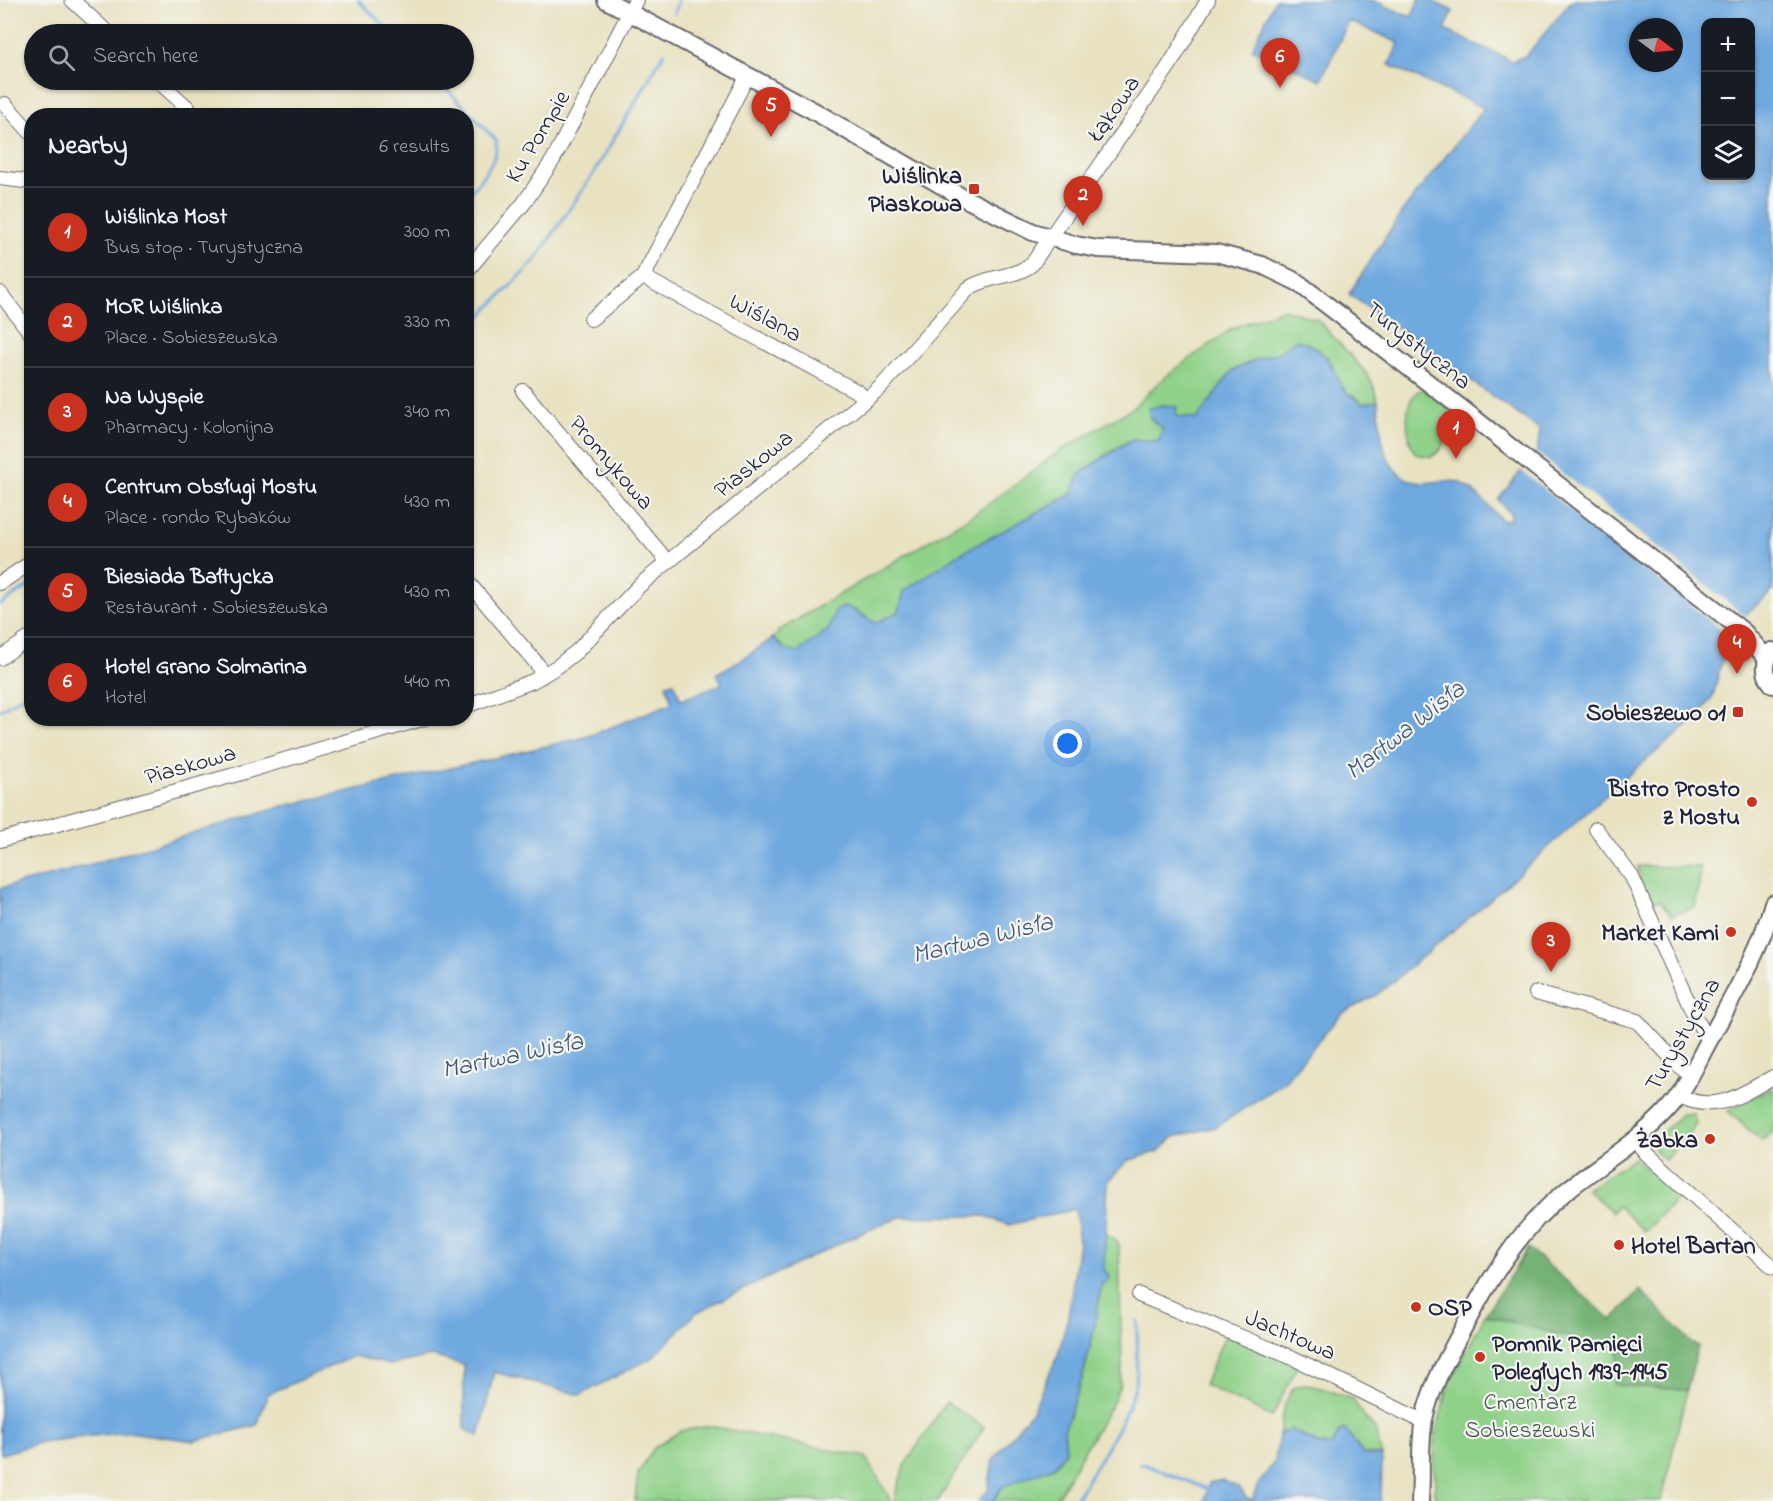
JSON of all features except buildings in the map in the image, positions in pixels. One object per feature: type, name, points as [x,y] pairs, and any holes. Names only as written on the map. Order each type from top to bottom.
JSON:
[{"type":"main road","name":"Turystyczna","points":[[606,0],[633,7],[747,77],[812,110],[991,212],[1026,229],[1076,245],[1115,251],[1189,250],[1244,259],[1268,267],[1311,291],[1742,631],[1762,637],[1771,651]]},
{"type":"main road","points":[[1771,651],[1765,667],[1773,685]]},
{"type":"main road","name":"Turystyczna","points":[[1420,1501],[1424,1419],[1435,1383],[1495,1271],[1516,1243],[1564,1193],[1635,1139],[1669,1108],[1691,1074],[1770,927],[1773,903]]},
{"type":"street","points":[[72,0],[98,24]]},
{"type":"street","name":"Łąkowa","points":[[1052,238],[1169,66],[1208,0]]},
{"type":"street","name":"Ku Pompie","points":[[474,262],[524,202],[553,160],[633,7]]},
{"type":"street","points":[[591,319],[643,277],[747,77]]},
{"type":"street","points":[[168,90],[188,108]]},
{"type":"street","points":[[5,104],[24,125]]},
{"type":"street","points":[[0,178],[24,181]]},
{"type":"street","name":"Piaskowa","points":[[474,703],[542,676],[558,666],[590,639],[629,596],[668,562],[888,380],[969,288],[985,279],[1026,269],[1036,261],[1052,238]]},
{"type":"street","name":"Wiślana","points":[[643,277],[858,392],[866,400]]},
{"type":"street","points":[[0,293],[24,324]]},
{"type":"street","name":"Promykowa","points":[[523,391],[668,562]]},
{"type":"street","points":[[0,582],[24,567]]},
{"type":"street","points":[[474,589],[538,665],[542,676]]},
{"type":"street","points":[[0,658],[24,642]]},
{"type":"street","name":"Piaskowa","points":[[0,840],[234,776],[399,726]]},
{"type":"street","points":[[1596,829],[1632,877],[1693,1012],[1704,1033],[1711,1037]]},
{"type":"street","points":[[1536,993],[1637,1021],[1680,1067],[1691,1074]]},
{"type":"street","points":[[1678,1095],[1697,1104],[1720,1102],[1749,1091],[1773,1077]]},
{"type":"street","points":[[1635,1139],[1646,1153],[1773,1267]]},
{"type":"street","name":"Jachtowa","points":[[1139,1295],[1293,1358],[1416,1418],[1424,1419]]},
{"type":"green space","points":[[1283,309],[1317,319],[1362,368],[1372,382],[1378,401],[1363,404],[1347,393],[1339,382],[1329,358],[1296,340],[1278,353],[1257,359],[1232,371],[1197,419],[1175,416],[1177,407],[1150,418],[1163,429],[1159,441],[1132,439],[1110,452],[1080,474],[1071,495],[1033,514],[899,612],[875,623],[854,609],[835,611],[829,629],[798,652],[785,649],[773,638],[778,631],[971,516],[1058,452],[1133,408],[1158,383],[1233,328]]},
{"type":"green space","points":[[1424,389],[1444,404],[1450,420],[1445,442],[1441,449],[1431,457],[1416,454],[1409,438],[1408,408],[1417,392]]},
{"type":"green space","points":[[1638,866],[1700,867],[1695,907],[1672,915],[1659,900],[1648,905],[1640,884]]},
{"type":"green space","points":[[1773,1087],[1773,1132],[1761,1141],[1728,1111]]},
{"type":"green space","points":[[1693,1113],[1696,1123],[1665,1160],[1654,1150],[1652,1142],[1682,1114]]},
{"type":"green space","points":[[1634,1158],[1680,1195],[1645,1232],[1618,1206],[1612,1212],[1587,1189]]},
{"type":"green space","points":[[1105,1232],[1119,1244],[1122,1368],[1120,1385],[1114,1400],[1055,1501],[993,1501],[1002,1487],[1054,1467],[1066,1451],[1064,1430],[1084,1372],[1093,1334],[1104,1270]]},
{"type":"green space","points":[[1528,1248],[1612,1320],[1640,1290],[1692,1343],[1698,1346],[1687,1390],[1614,1385],[1619,1350],[1485,1315]]},
{"type":"green space","name":"Cmentarz Sobieszewski","points":[[1485,1315],[1619,1350],[1614,1385],[1687,1390],[1661,1501],[1435,1501],[1434,1440],[1448,1387]]},
{"type":"green space","points":[[1226,1333],[1298,1365],[1272,1417],[1204,1385]]},
{"type":"green space","points":[[1305,1385],[1353,1399],[1375,1429],[1382,1456],[1363,1454],[1345,1429],[1339,1432],[1332,1446],[1319,1445],[1290,1429],[1279,1435],[1285,1404],[1293,1388]]},
{"type":"green space","points":[[946,1402],[984,1427],[938,1501],[894,1501],[904,1466]]},
{"type":"green space","points":[[710,1426],[866,1457],[891,1501],[635,1501],[638,1473],[654,1448],[680,1431]]},
{"type":"water","name":"Martwa Wisła","points":[[1275,0],[1372,0],[1411,17],[1419,0],[1430,0],[1453,11],[1445,30],[1512,61],[1526,56],[1572,0],[1773,0],[1773,591],[1746,614],[1728,636],[1713,697],[1701,712],[1702,714],[1633,771],[1476,912],[1378,994],[1341,1014],[1284,1082],[1216,1127],[1174,1137],[1159,1151],[1127,1161],[1108,1181],[1104,1270],[1109,1275],[1107,1282],[1102,1283],[1084,1372],[1064,1430],[1066,1451],[1054,1467],[1002,1487],[993,1501],[979,1501],[988,1490],[993,1460],[1032,1411],[1058,1355],[1068,1317],[1079,1242],[1075,1209],[1009,1225],[985,1216],[900,1217],[855,1236],[697,1312],[652,1358],[580,1395],[494,1372],[479,1436],[464,1429],[464,1365],[431,1356],[390,1365],[354,1356],[268,1394],[257,1425],[194,1441],[128,1432],[41,1442],[0,1454],[0,888],[68,871],[284,806],[586,737],[672,703],[666,684],[674,682],[681,700],[722,684],[717,673],[773,638],[785,649],[798,652],[829,629],[835,611],[846,606],[875,623],[899,612],[904,591],[961,553],[1071,495],[1080,474],[1132,439],[1159,441],[1163,429],[1150,418],[1149,408],[1164,405],[1177,407],[1176,416],[1197,419],[1232,371],[1257,359],[1278,353],[1296,340],[1322,352],[1347,393],[1363,404],[1378,401],[1382,437],[1389,461],[1404,477],[1426,483],[1458,482],[1476,494],[1503,521],[1510,519],[1510,513],[1498,500],[1537,451],[1540,430],[1349,294],[1402,212],[1484,108],[1389,65],[1399,43],[1349,21],[1321,80],[1252,49]]},
{"type":"water","points":[[1290,1429],[1319,1445],[1332,1446],[1339,1432],[1345,1429],[1363,1454],[1382,1456],[1381,1501],[1204,1501],[1209,1483],[1222,1480],[1240,1488],[1246,1498],[1253,1499],[1257,1486],[1275,1461],[1279,1435]]},
{"type":"pier","points":[[1534,451],[1747,617],[1731,637],[1519,469]]},
{"type":"waterway","points":[[358,0],[383,24]]},
{"type":"waterway","points":[[674,13],[678,0]]},
{"type":"waterway","points":[[474,323],[534,262],[595,171],[664,53]]},
{"type":"waterway","points":[[448,90],[465,108]]},
{"type":"waterway","points":[[474,117],[496,140],[495,156],[474,188]]},
{"type":"waterway","points":[[0,605],[24,589]]},
{"type":"waterway","points":[[0,710],[24,695]]},
{"type":"waterway","points":[[1075,1501],[1117,1429],[1131,1399],[1137,1369],[1137,1320]]},
{"type":"waterway","points":[[1140,1463],[1208,1489]]},
{"type":"place","name":"Hotel Grano Solmarina","points":[[1280,88]]},
{"type":"place","name":"Biesiada Bałtycka","points":[[771,137]]},
{"type":"place","name":"Wiślinka Piaskowa","points":[[974,189]]},
{"type":"place","name":"MOR Wiślinka","points":[[1083,226]]},
{"type":"place","name":"Wiślinka Most","points":[[1456,459]]},
{"type":"place","name":"Centrum Obsługi Mostu","points":[[1737,674]]},
{"type":"place","name":"Sobieszewo 01","points":[[1738,712]]},
{"type":"place","name":"Bistro Prosto z Mostu","points":[[1752,802]]},
{"type":"place","name":"Market Kami","points":[[1731,932]]},
{"type":"place","name":"Na Wyspie","points":[[1551,972]]},
{"type":"place","name":"Żabka","points":[[1710,1139]]},
{"type":"place","name":"Hotel Bartan","points":[[1619,1245]]},
{"type":"place","name":"OSP","points":[[1416,1307]]},
{"type":"place","name":"Pomnik Pamięci Poległych 1939-1945","points":[[1480,1357]]}]
